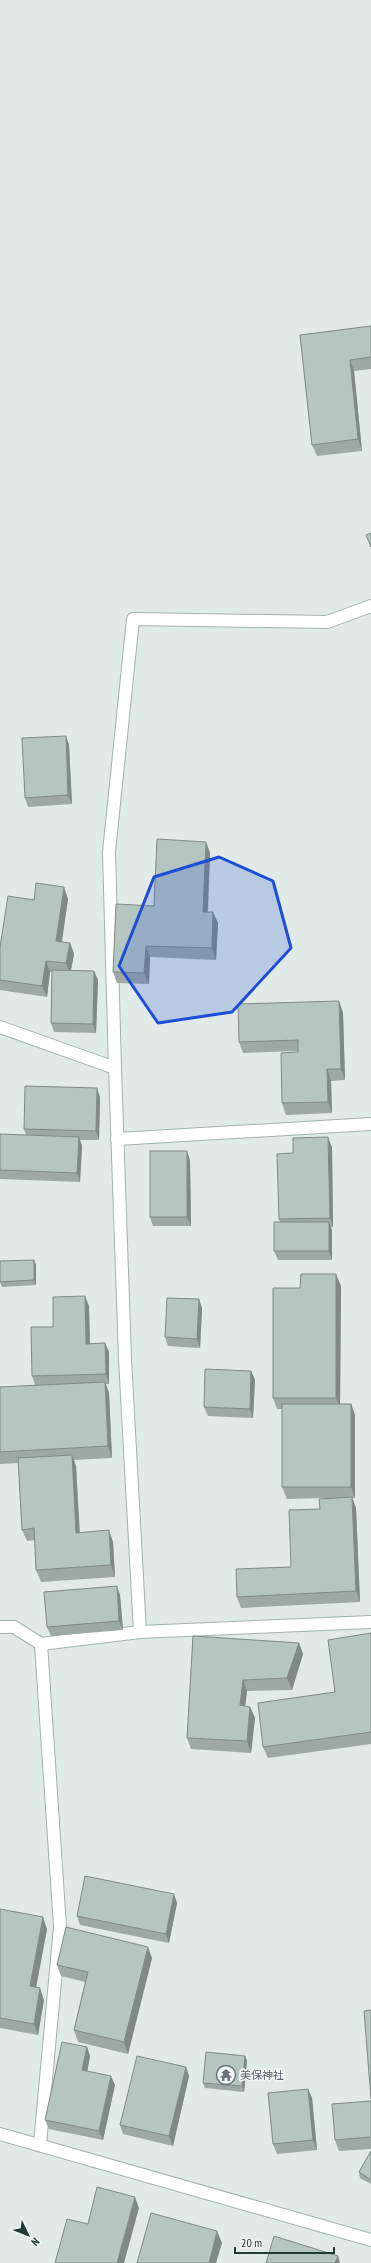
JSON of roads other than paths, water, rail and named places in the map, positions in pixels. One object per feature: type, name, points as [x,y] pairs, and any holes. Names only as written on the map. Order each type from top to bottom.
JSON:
[{"type":"street","points":[[140,1632],[125,1359],[109,852],[133,619],[326,622],[371,606]]},
{"type":"street","points":[[0,1027],[115,1068]]},
{"type":"street","points":[[117,1139],[371,1124]]},
{"type":"street","points":[[0,1627],[14,1627],[41,1644],[140,1632],[371,1622]]},
{"type":"street","points":[[40,2144],[60,1927],[41,1644]]},
{"type":"street","points":[[0,2134],[40,2144],[371,2240]]},
{"type":"place","name":"美保神社","points":[[226,2075]]}]
